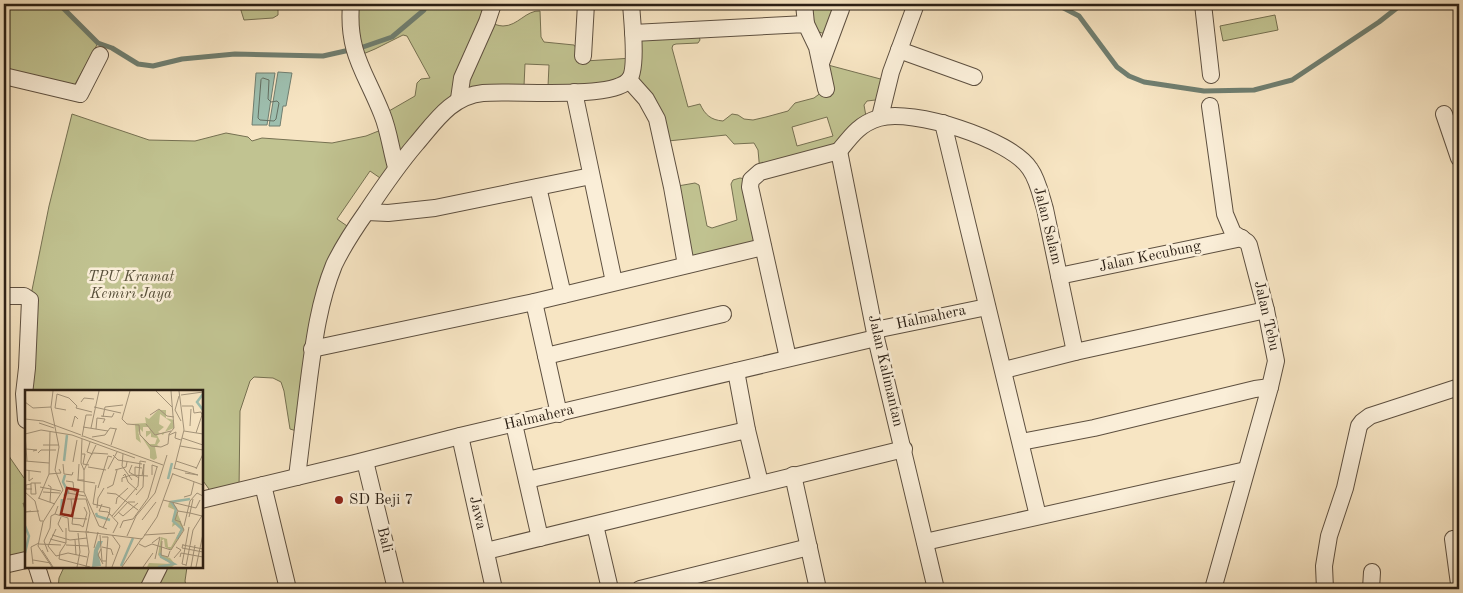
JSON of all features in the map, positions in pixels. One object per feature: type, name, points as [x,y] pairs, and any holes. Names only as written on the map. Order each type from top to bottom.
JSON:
[{"type":"street","points":[[351,4],[351,39],[356,57],[382,115],[396,167]]},
{"type":"street","points":[[459,98],[462,78],[493,4]]},
{"type":"street","points":[[583,56],[586,4]]},
{"type":"street","points":[[298,477],[312,349],[317,320],[332,272],[342,248],[396,167],[444,112],[459,98],[483,92],[574,92],[610,89],[629,80],[634,68],[631,4]]},
{"type":"street","points":[[804,4],[806,24],[817,47],[826,89]]},
{"type":"street","points":[[880,117],[891,72],[916,4]]},
{"type":"street","points":[[1204,4],[1211,75]]},
{"type":"street","points":[[820,63],[841,9]]},
{"type":"street","points":[[632,33],[806,24]]},
{"type":"street","points":[[899,50],[974,76]]},
{"type":"street","points":[[4,76],[80,94],[100,55]]},
{"type":"street","points":[[629,80],[646,99],[657,119],[686,265]]},
{"type":"street","points":[[574,92],[614,282]]},
{"type":"street","name":"Jalan Tebu","points":[[1210,106],[1225,214],[1234,232],[1249,245],[1266,310],[1276,361],[1212,589]]},
{"type":"street","points":[[1444,114],[1459,158]]},
{"type":"street","name":"Jalan Salam","points":[[839,151],[858,128],[867,122],[880,117],[905,116],[943,123],[1000,144],[1030,168],[1045,209],[1075,352]]},
{"type":"street","points":[[943,123],[1038,516]]},
{"type":"street","points":[[788,358],[750,187],[751,180],[760,172],[839,151]]},
{"type":"street","name":"Jalan Kalimantan","points":[[839,151],[876,334],[936,589]]},
{"type":"street","points":[[367,212],[388,213],[435,208],[591,176]]},
{"type":"street","points":[[538,187],[563,295]]},
{"type":"street","name":"Jalan Kecubung","points":[[1059,276],[1242,238]]},
{"type":"street","points":[[312,349],[534,302],[763,247]]},
{"type":"street","points":[[4,296],[24,296],[30,300],[24,394],[25,407]]},
{"type":"street","points":[[534,302],[559,414]]},
{"type":"street","name":"Halmahera","points":[[202,500],[460,436],[736,371],[987,307]]},
{"type":"street","points":[[1004,370],[1075,352],[1266,310]]},
{"type":"street","points":[[546,356],[724,314]]},
{"type":"street","points":[[736,371],[747,430],[760,483]]},
{"type":"street","points":[[1021,442],[1094,428],[1270,387]]},
{"type":"street","points":[[1325,589],[1324,566],[1328,536],[1345,488],[1359,426],[1370,416],[1459,387]]},
{"type":"street","points":[[514,424],[540,538]]},
{"type":"street","points":[[527,480],[747,430]]},
{"type":"street","name":"Jawa","points":[[460,436],[494,589]]},
{"type":"street","points":[[486,551],[904,449]]},
{"type":"street","name":"Bali","points":[[365,461],[396,589]]},
{"type":"street","points":[[925,542],[1246,470]]},
{"type":"street","points":[[792,475],[818,589]]},
{"type":"street","points":[[262,485],[288,589]]},
{"type":"street","points":[[594,524],[610,589]]},
{"type":"street","points":[[1453,539],[1459,584]]},
{"type":"street","points":[[640,589],[808,547]]},
{"type":"street","points":[[4,566],[25,560]]},
{"type":"street","points":[[38,568],[44,589]]},
{"type":"street","points":[[148,589],[158,568]]},
{"type":"street","points":[[1371,589],[1372,572]]},
{"type":"green space","points":[[4,4],[59,4],[98,43],[69,95],[4,70]]},
{"type":"green space","points":[[239,4],[278,4],[278,15],[273,18],[244,20]]},
{"type":"green space","name":"TPU Kramat Kemiri Jaya","points":[[351,4],[493,4],[487,22],[501,26],[513,24],[530,13],[540,11],[541,37],[544,42],[574,45],[585,61],[633,58],[633,33],[699,36],[700,40],[698,43],[676,44],[672,48],[688,107],[700,104],[709,116],[723,121],[732,114],[744,119],[753,120],[766,117],[788,111],[795,103],[814,98],[826,89],[828,65],[888,81],[884,99],[867,101],[864,105],[867,122],[839,151],[760,172],[758,150],[754,143],[734,144],[726,135],[668,141],[657,119],[623,85],[548,86],[549,65],[525,64],[524,86],[473,95],[383,180],[370,171],[337,219],[350,228],[342,248],[300,432],[290,429],[281,382],[273,378],[254,377],[250,381],[240,411],[239,490],[214,496],[202,479],[202,390],[26,390],[30,300],[49,206],[72,114],[149,140],[195,141],[226,133],[248,137],[252,141],[262,138],[332,143],[366,136],[386,128],[382,115],[415,96],[417,83],[421,79],[430,78],[407,36],[403,35],[356,57]],"holes":[[[827,117],[833,136],[797,146],[792,127]]]},
{"type":"green space","points":[[804,4],[838,4],[825,34],[816,31]]},
{"type":"green space","points":[[1275,15],[1278,30],[1223,41],[1220,26]]},
{"type":"green space","points":[[740,178],[751,180],[763,247],[686,265],[672,187],[695,183],[699,185],[707,226],[712,228],[737,220],[731,184],[733,180]]},
{"type":"green space","points":[[4,449],[25,478],[25,504],[23,503],[25,510],[25,560],[4,565]]},
{"type":"green space","points":[[64,568],[187,568],[185,581],[187,589],[58,589],[59,578]]},
{"type":"water","points":[[278,72],[292,73],[280,126],[269,126]]},
{"type":"water","points":[[256,73],[275,73],[267,125],[252,125]]},
{"type":"waterway","points":[[59,4],[98,43],[112,48],[138,64],[153,66],[182,59],[235,54],[323,56],[363,47],[392,37],[424,10],[426,4]]},
{"type":"waterway","points":[[1056,4],[1079,16],[1117,67],[1129,76],[1144,82],[1204,91],[1254,90],[1292,80],[1379,22],[1402,4]]},
{"type":"place","name":"SD Beji 7","points":[[339,500]]}]
